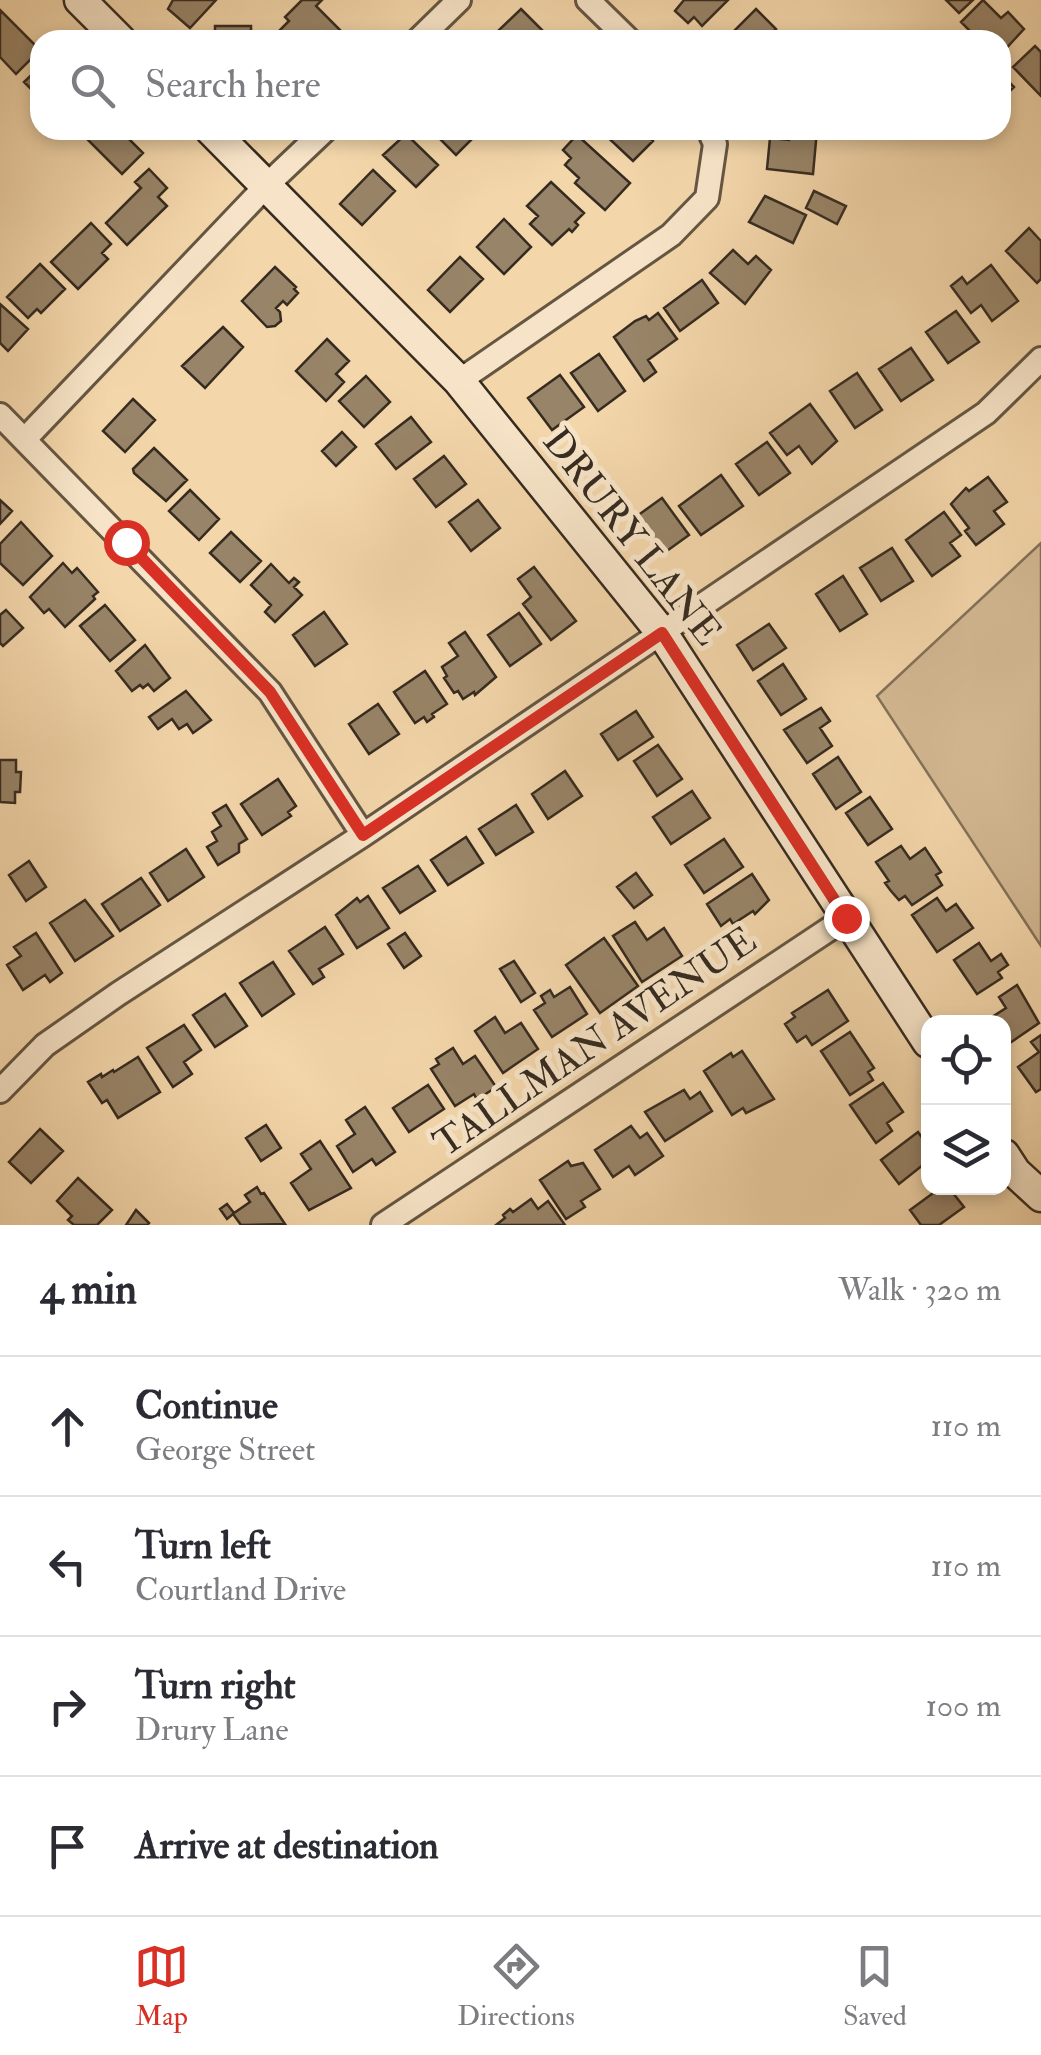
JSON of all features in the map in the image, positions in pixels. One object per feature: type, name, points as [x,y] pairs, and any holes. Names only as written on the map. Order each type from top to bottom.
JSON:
[{"type":"street","points":[[80,0],[110,30]]},
{"type":"street","points":[[428,30],[459,0]]},
{"type":"street","points":[[588,0],[619,30]]},
{"type":"street","name":"DRURY LANE","points":[[221,140],[460,381],[662,633],[921,1031]]},
{"type":"street","points":[[26,438],[314,140]]},
{"type":"street","points":[[460,381],[670,235],[707,198],[713,140]]},
{"type":"street","points":[[0,1091],[44,1044],[363,835],[986,413],[1041,360]]},
{"type":"street","points":[[0,415],[270,692],[363,835]]},
{"type":"street","name":"TALLMAN AVENUE","points":[[383,1225],[846,918]]},
{"type":"street","points":[[1011,1166],[1041,1196]]},
{"type":"shaded area","points":[[1041,543],[1041,946],[877,696]]},
{"type":"building","points":[[173,0],[216,0],[190,28],[168,9]]},
{"type":"building","points":[[302,0],[322,0],[316,6],[340,30],[280,30],[289,21],[285,17]]},
{"type":"building","points":[[684,0],[728,0],[702,26],[694,17],[688,23],[675,11]]},
{"type":"building","points":[[946,0],[973,0],[959,13]]},
{"type":"building","points":[[983,0],[1001,18],[1008,12],[1024,29],[1011,43],[1011,30],[969,30],[961,22]]},
{"type":"building","points":[[521,9],[542,30],[499,30]]},
{"type":"building","points":[[756,9],[776,29],[775,30],[735,30]]},
{"type":"building","points":[[0,10],[30,40],[30,60],[16,74],[0,57]]},
{"type":"building","points":[[215,26],[251,26],[251,30],[215,30]]},
{"type":"building","points":[[1035,46],[1041,52],[1041,96],[1013,67]]},
{"type":"building","points":[[88,140],[130,140],[143,153],[122,174]]},
{"type":"building","points":[[399,140],[412,140],[438,165],[416,187],[383,155]]},
{"type":"building","points":[[441,140],[471,140],[456,155]]},
{"type":"building","points":[[572,140],[583,140],[630,183],[605,210],[575,183],[579,178],[565,165],[571,158],[563,150]]},
{"type":"building","points":[[611,140],[652,140],[633,161]]},
{"type":"building","points":[[770,140],[816,140],[813,174],[767,169]]},
{"type":"building","points":[[149,169],[167,188],[158,197],[167,206],[127,245],[106,223],[141,188],[135,182]]},
{"type":"building","points":[[373,170],[395,191],[362,225],[340,204]]},
{"type":"building","points":[[551,182],[584,213],[572,232],[569,229],[552,245],[530,224],[538,216],[527,206]]},
{"type":"building","points":[[814,191],[846,206],[837,224],[806,208]]},
{"type":"building","points":[[765,196],[806,215],[793,243],[749,222]]},
{"type":"building","points":[[504,219],[531,247],[504,274],[477,247]]},
{"type":"building","points":[[91,223],[111,244],[102,253],[108,259],[78,289],[51,262]]},
{"type":"building","points":[[1029,228],[1041,241],[1041,279],[1037,283],[1006,251]]},
{"type":"building","points":[[733,250],[748,264],[756,256],[771,270],[745,304],[710,273]]},
{"type":"building","points":[[460,257],[483,279],[450,312],[428,290]]},
{"type":"building","points":[[40,264],[65,289],[41,313],[37,309],[28,318],[7,297]]},
{"type":"building","points":[[991,265],[1018,301],[992,321],[981,305],[971,313],[951,286],[962,277],[967,284]]},
{"type":"building","points":[[275,267],[298,293],[287,305],[283,301],[276,308],[281,321],[267,327],[242,301]]},
{"type":"building","points":[[702,280],[718,303],[680,331],[664,308]]},
{"type":"building","points":[[0,304],[28,329],[8,351],[0,343]]},
{"type":"building","points":[[956,311],[979,342],[948,363],[926,332]]},
{"type":"building","points":[[658,313],[677,339],[648,360],[656,372],[644,381],[614,337],[635,321],[646,316],[649,320]]},
{"type":"building","points":[[223,327],[243,347],[205,388],[182,366]]},
{"type":"building","points":[[327,339],[349,361],[336,374],[344,382],[326,401],[296,371]]},
{"type":"building","points":[[911,348],[933,380],[901,401],[879,369]]},
{"type":"building","points":[[599,354],[625,391],[598,411],[571,373]]},
{"type":"building","points":[[857,373],[882,410],[855,428],[830,391]]},
{"type":"building","points":[[560,375],[584,407],[552,430],[528,398]]},
{"type":"building","points":[[366,376],[390,402],[364,427],[339,401]]},
{"type":"building","points":[[133,399],[155,420],[125,452],[103,431]]},
{"type":"building","points":[[810,404],[837,441],[812,464],[799,446],[787,455],[770,433]]},
{"type":"building","points":[[411,417],[431,442],[396,469],[376,444]]},
{"type":"building","points":[[342,432],[356,447],[336,466],[322,451]]},
{"type":"building","points":[[767,442],[790,473],[759,495],[736,464]]},
{"type":"building","points":[[154,448],[187,480],[166,501],[133,469]]},
{"type":"building","points":[[444,456],[466,484],[436,507],[414,479]]},
{"type":"building","points":[[721,475],[743,506],[701,535],[679,506]]},
{"type":"building","points":[[988,477],[1007,502],[994,511],[1004,524],[976,545],[951,504],[966,488],[969,491]]},
{"type":"building","points":[[190,490],[219,519],[199,540],[169,511]]},
{"type":"building","points":[[662,498],[689,535],[664,553],[637,516]]},
{"type":"building","points":[[0,500],[12,511],[0,524]]},
{"type":"building","points":[[478,500],[500,528],[471,551],[449,522]]},
{"type":"building","points":[[944,512],[961,535],[950,543],[960,556],[932,576],[906,540]]},
{"type":"building","points":[[21,522],[52,556],[23,585],[0,563],[0,544]]},
{"type":"building","points":[[231,532],[261,561],[240,582],[210,553]]},
{"type":"building","points":[[892,548],[913,581],[881,601],[860,568]]},
{"type":"building","points":[[63,563],[72,573],[77,568],[98,592],[65,627],[49,609],[44,613],[30,597]]},
{"type":"building","points":[[271,564],[289,583],[294,578],[299,582],[294,587],[302,595],[275,622],[265,612],[271,605],[251,585]]},
{"type":"building","points":[[534,567],[576,621],[551,640],[523,604],[531,597],[518,579]]},
{"type":"building","points":[[843,576],[867,614],[840,631],[816,594]]},
{"type":"building","points":[[105,605],[135,640],[110,661],[80,626]]},
{"type":"building","points":[[6,610],[23,628],[3,646],[0,615]]},
{"type":"building","points":[[324,612],[347,644],[315,666],[293,635]]},
{"type":"building","points":[[519,613],[541,644],[510,666],[488,635]]},
{"type":"building","points":[[769,624],[786,648],[753,670],[737,645]]},
{"type":"building","points":[[465,632],[496,677],[475,695],[474,692],[463,699],[444,678],[447,676],[442,667],[458,656],[449,643]]},
{"type":"building","points":[[145,645],[170,678],[154,691],[148,684],[132,691],[116,671]]},
{"type":"building","points":[[783,664],[806,699],[781,715],[758,681]]},
{"type":"building","points":[[425,671],[447,704],[427,722],[424,717],[415,723],[394,692]]},
{"type":"building","points":[[186,691],[211,720],[193,733],[187,724],[179,729],[172,719],[158,729],[149,717]]},
{"type":"building","points":[[378,704],[399,734],[369,754],[349,724]]},
{"type":"building","points":[[821,708],[830,721],[820,728],[832,746],[807,763],[784,730]]},
{"type":"building","points":[[636,711],[653,737],[618,760],[601,734]]},
{"type":"building","points":[[658,745],[682,779],[657,796],[634,761]]},
{"type":"building","points":[[838,757],[861,792],[836,809],[813,774]]},
{"type":"building","points":[[0,760],[16,760],[16,772],[21,772],[15,803],[0,802]]},
{"type":"building","points":[[565,771],[582,796],[548,819],[532,794]]},
{"type":"building","points":[[278,779],[296,806],[288,812],[291,816],[262,835],[241,804]]},
{"type":"building","points":[[692,791],[710,818],[671,844],[653,817]]},
{"type":"building","points":[[870,797],[892,829],[868,845],[846,813]]},
{"type":"building","points":[[226,805],[247,839],[239,844],[239,852],[218,865],[207,847],[217,841],[212,832],[221,826],[213,813]]},
{"type":"building","points":[[516,805],[533,832],[496,855],[479,829]]},
{"type":"building","points":[[466,837],[483,863],[448,885],[431,860]]},
{"type":"building","points":[[724,839],[743,867],[704,893],[685,865]]},
{"type":"building","points":[[901,846],[910,859],[925,848],[941,872],[936,875],[942,885],[912,905],[905,896],[899,900],[891,891],[876,862]]},
{"type":"building","points":[[186,849],[204,877],[168,901],[150,873]]},
{"type":"building","points":[[29,861],[46,887],[26,901],[9,875]]},
{"type":"building","points":[[418,866],[435,891],[400,913],[383,888]]},
{"type":"building","points":[[636,873],[652,895],[634,908],[617,887]]},
{"type":"building","points":[[752,874],[769,900],[755,914],[753,911],[733,924],[730,919],[721,926],[707,904]]},
{"type":"building","points":[[141,878],[160,905],[120,931],[102,904]]},
{"type":"building","points":[[368,896],[389,928],[357,948],[336,915],[357,898],[360,902]]},
{"type":"building","points":[[937,898],[946,911],[956,904],[973,928],[937,952],[912,915]]},
{"type":"building","points":[[85,900],[113,936],[75,961],[50,923]]},
{"type":"building","points":[[635,922],[647,940],[664,928],[682,956],[642,982],[613,936]]},
{"type":"building","points":[[325,927],[343,954],[319,969],[324,977],[313,984],[289,951]]},
{"type":"building","points":[[36,933],[62,973],[50,982],[45,975],[23,990],[7,965],[21,956],[14,947]]},
{"type":"building","points":[[405,933],[421,956],[404,968],[388,944]]},
{"type":"building","points":[[604,938],[638,986],[600,1013],[566,965]]},
{"type":"building","points":[[979,943],[991,961],[1001,954],[1008,965],[998,972],[1002,978],[977,994],[954,960]]},
{"type":"building","points":[[514,961],[535,993],[521,1002],[500,969]]},
{"type":"building","points":[[273,962],[294,994],[262,1016],[240,983]]},
{"type":"building","points":[[1017,985],[1039,1023],[1011,1042],[1011,1015],[995,1015],[1006,1008],[999,997]]},
{"type":"building","points":[[570,987],[587,1014],[552,1037],[534,1010],[545,1003],[541,996],[550,990],[554,997]]},
{"type":"building","points":[[828,990],[848,1021],[812,1045],[806,1036],[797,1042],[785,1024],[795,1017],[792,1013]]},
{"type":"building","points":[[225,994],[247,1026],[215,1047],[193,1015]]},
{"type":"building","points":[[495,1017],[505,1033],[521,1023],[538,1049],[503,1073],[475,1031]]},
{"type":"building","points":[[184,1025],[201,1050],[184,1062],[192,1074],[173,1087],[147,1048]]},
{"type":"building","points":[[850,1032],[874,1068],[868,1072],[873,1080],[850,1095],[821,1051]]},
{"type":"building","points":[[1041,1035],[1041,1089],[1036,1092],[1018,1067],[1039,1052],[1031,1042]]},
{"type":"building","points":[[453,1048],[463,1064],[475,1056],[496,1087],[477,1100],[474,1094],[455,1106],[431,1069],[439,1064],[436,1059]]},
{"type":"building","points":[[742,1051],[774,1099],[746,1113],[743,1108],[732,1115],[704,1071],[731,1053],[733,1057]]},
{"type":"building","points":[[138,1057],[160,1092],[118,1118],[107,1100],[102,1103],[88,1082]]},
{"type":"building","points":[[883,1083],[903,1112],[887,1123],[892,1131],[876,1143],[850,1105]]},
{"type":"building","points":[[428,1085],[444,1109],[409,1132],[393,1108]]},
{"type":"building","points":[[684,1090],[690,1099],[700,1092],[712,1111],[665,1141],[645,1112]]},
{"type":"building","points":[[365,1107],[395,1152],[376,1165],[372,1159],[353,1172],[337,1146],[355,1134],[346,1120]]},
{"type":"building","points":[[266,1125],[281,1148],[261,1161],[246,1138]]},
{"type":"building","points":[[631,1126],[640,1138],[647,1133],[663,1156],[635,1175],[629,1166],[613,1177],[595,1150]]},
{"type":"building","points":[[40,1129],[63,1151],[31,1183],[9,1162]]},
{"type":"building","points":[[918,1132],[921,1136],[921,1167],[899,1184],[881,1160]]},
{"type":"building","points":[[320,1141],[351,1188],[309,1210],[291,1183],[311,1169],[301,1154]]},
{"type":"building","points":[[568,1161],[571,1166],[583,1163],[600,1189],[581,1201],[585,1207],[566,1219],[540,1180]]},
{"type":"building","points":[[78,1178],[112,1210],[97,1225],[74,1225],[68,1220],[72,1216],[57,1201]]},
{"type":"building","points":[[257,1187],[285,1224],[241,1225],[233,1214],[227,1219],[220,1209],[227,1204],[234,1213],[250,1202],[245,1195]]},
{"type":"building","points":[[930,1195],[955,1195],[964,1207],[939,1225],[921,1225],[910,1210]]},
{"type":"building","points":[[531,1199],[538,1209],[548,1201],[565,1225],[496,1225],[510,1209],[513,1212]]},
{"type":"building","points":[[136,1210],[149,1223],[147,1225],[126,1225]]},
{"type":"route","points":[[126,542],[270,692],[363,835],[662,633],[846,918]]}]
